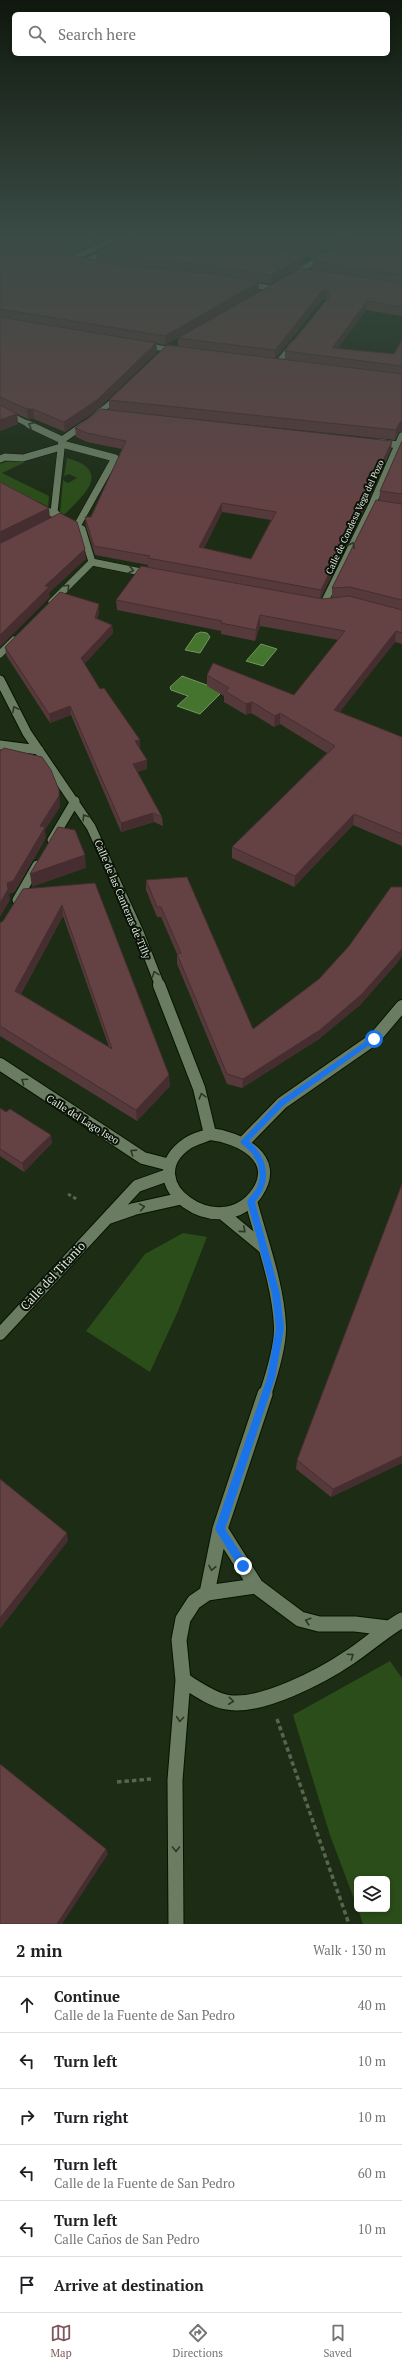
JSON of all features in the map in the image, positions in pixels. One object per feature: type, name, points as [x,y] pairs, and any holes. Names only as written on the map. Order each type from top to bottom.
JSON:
[{"type":"street","points":[[276,365],[297,338]]},
{"type":"street","points":[[138,344],[164,351],[184,352]]},
{"type":"street","points":[[164,351],[173,345]]},
{"type":"street","points":[[269,364],[284,366]]},
{"type":"street","points":[[0,459],[5,457],[10,459],[23,458],[62,444],[100,413],[123,391]]},
{"type":"street","points":[[0,410],[62,444],[115,458],[77,526]]},
{"type":"street","points":[[100,413],[108,414]]},
{"type":"street","name":"Calle de Condesa Vega del Pozo","points":[[335,604],[319,604],[375,506],[402,436]]},
{"type":"street","points":[[368,441],[398,445]]},
{"type":"street","points":[[57,520],[54,512],[62,444]]},
{"type":"street","points":[[34,504],[57,520],[82,529],[92,562]]},
{"type":"street","points":[[92,562],[161,576]]},
{"type":"street","points":[[44,611],[92,562]]},
{"type":"street","points":[[0,654],[22,632]]},
{"type":"street","name":"Calle de las Canteras de Tilly","points":[[0,680],[27,733],[75,801],[91,827],[138,930],[200,1088],[210,1134]]},
{"type":"street","points":[[0,757],[4,746],[39,750]]},
{"type":"street","points":[[12,909],[75,801]]},
{"type":"street","points":[[244,1142],[282,1103],[374,1039],[402,1006]]},
{"type":"street","name":"Calle del Lago Iseo","points":[[0,1064],[143,1158],[169,1170]]},
{"type":"street","points":[[210,1134],[222,1134],[244,1142],[255,1151],[262,1163],[263,1176],[260,1190],[251,1201],[238,1209],[223,1214],[207,1213],[191,1208],[179,1199],[171,1188],[169,1170],[175,1154],[184,1144],[196,1137],[210,1134]]},
{"type":"street","name":"Calle del Titanio","points":[[0,1334],[137,1186],[169,1170]]},
{"type":"street","name":"Calle del Titanio","points":[[106,1219],[134,1209],[179,1199]]},
{"type":"street","points":[[207,1593],[220,1529],[271,1378],[280,1328],[279,1306],[251,1201]]},
{"type":"street","points":[[223,1214],[263,1247]]},
{"type":"street","points":[[220,1529],[256,1586],[300,1619],[319,1624],[355,1624],[388,1628]]},
{"type":"street","points":[[176,1924],[175,1780],[183,1680],[179,1640],[183,1619],[194,1602],[207,1593],[256,1586]]},
{"type":"street","points":[[183,1680],[227,1702],[245,1702],[260,1699],[310,1679],[342,1661],[388,1628],[402,1620]]},
{"type":"path","points":[[68,1194],[78,1200]]},
{"type":"path","points":[[275,1713],[349,1924]]},
{"type":"path","points":[[117,1782],[153,1778]]},
{"type":"shaded area","points":[[67,458],[81,463],[88,469],[91,476],[90,483],[86,491],[65,514],[60,514],[63,480],[68,483],[77,478],[69,474],[64,476]]},
{"type":"shaded area","points":[[13,459],[25,462],[2,473],[49,496],[48,509],[0,484],[0,464]]},
{"type":"shaded area","points":[[201,632],[207,633],[210,637],[200,653],[185,650],[196,634]]},
{"type":"shaded area","points":[[261,644],[277,649],[263,666],[246,661]]},
{"type":"shaded area","points":[[182,676],[223,691],[200,714],[177,706],[188,696],[171,690],[170,687]]},
{"type":"shaded area","points":[[183,1233],[207,1237],[178,1311],[150,1372],[86,1331],[145,1254]]},
{"type":"shaded area","points":[[390,1661],[402,1678],[402,1924],[363,1924],[359,1912],[390,1912],[390,1876],[354,1876],[354,1899],[330,1835],[293,1715]]},
{"type":"building","points":[[0,325],[47,325],[156,343],[97,400],[64,422],[33,409],[27,409],[0,397]]},
{"type":"building","points":[[96,325],[185,325],[165,336]]},
{"type":"building","points":[[201,325],[295,325],[275,350],[178,338]]},
{"type":"building","points":[[306,325],[349,325],[332,348],[394,354],[402,340],[402,366],[285,351]]},
{"type":"building","points":[[167,345],[402,374],[402,422],[400,422],[396,430],[109,400]]},
{"type":"building","points":[[0,405],[17,414],[0,420]]},
{"type":"building","points":[[101,409],[392,441],[321,590],[148,558],[150,556],[94,546],[85,517],[91,517],[126,441],[87,433],[75,428]],"holes":[[[222,503],[276,512],[251,559],[199,547]]]},
{"type":"building","points":[[402,441],[402,494],[380,491]]},
{"type":"building","points":[[0,482],[49,508],[0,532]]},
{"type":"building","points":[[376,500],[402,504],[402,600],[350,587],[332,588]]},
{"type":"building","points":[[60,513],[77,522],[85,549],[45,586],[49,587],[0,635],[0,543]]},
{"type":"building","points":[[141,566],[323,599],[349,596],[402,610],[402,633],[396,631],[334,710],[402,737],[402,834],[354,814],[295,876],[232,847],[335,746],[280,713],[275,716],[252,702],[246,704],[225,691],[229,688],[207,675],[213,663],[294,695],[345,631],[260,615],[256,630],[221,623],[222,621],[116,600]]},
{"type":"building","points":[[60,592],[99,604],[95,618],[112,625],[81,658],[100,689],[104,688],[140,740],[135,741],[147,760],[133,764],[162,817],[153,813],[121,823],[70,706],[49,714],[5,647]]},
{"type":"building","points":[[4,748],[42,757],[51,770],[59,790],[59,796],[40,826],[45,827],[13,881],[7,883],[8,889],[0,903],[0,751]]},
{"type":"building","points":[[58,827],[75,830],[85,855],[30,874]]},
{"type":"building","points":[[187,877],[253,1029],[319,979],[349,946],[391,887],[402,887],[402,949],[361,995],[320,1030],[243,1079],[227,1074],[177,954],[181,953],[161,907],[157,907],[146,880]]},
{"type":"building","points":[[95,883],[169,1075],[136,1110],[0,1026],[0,923],[3,921],[23,889]],"holes":[[[62,905],[112,1049],[15,991]]]},
{"type":"building","points":[[0,1108],[6,1112],[10,1109],[51,1135],[22,1163],[0,1149]]},
{"type":"building","points":[[402,1184],[402,1456],[333,1489],[297,1460]]},
{"type":"building","points":[[0,1479],[67,1533],[0,1618]]},
{"type":"building","points":[[0,1764],[106,1849],[57,1924],[0,1924]]},
{"type":"route","points":[[243,1566],[220,1529],[271,1378],[280,1328],[279,1306],[251,1201],[260,1190],[263,1176],[262,1163],[255,1151],[244,1142],[282,1103],[316,1082],[374,1039]]}]
